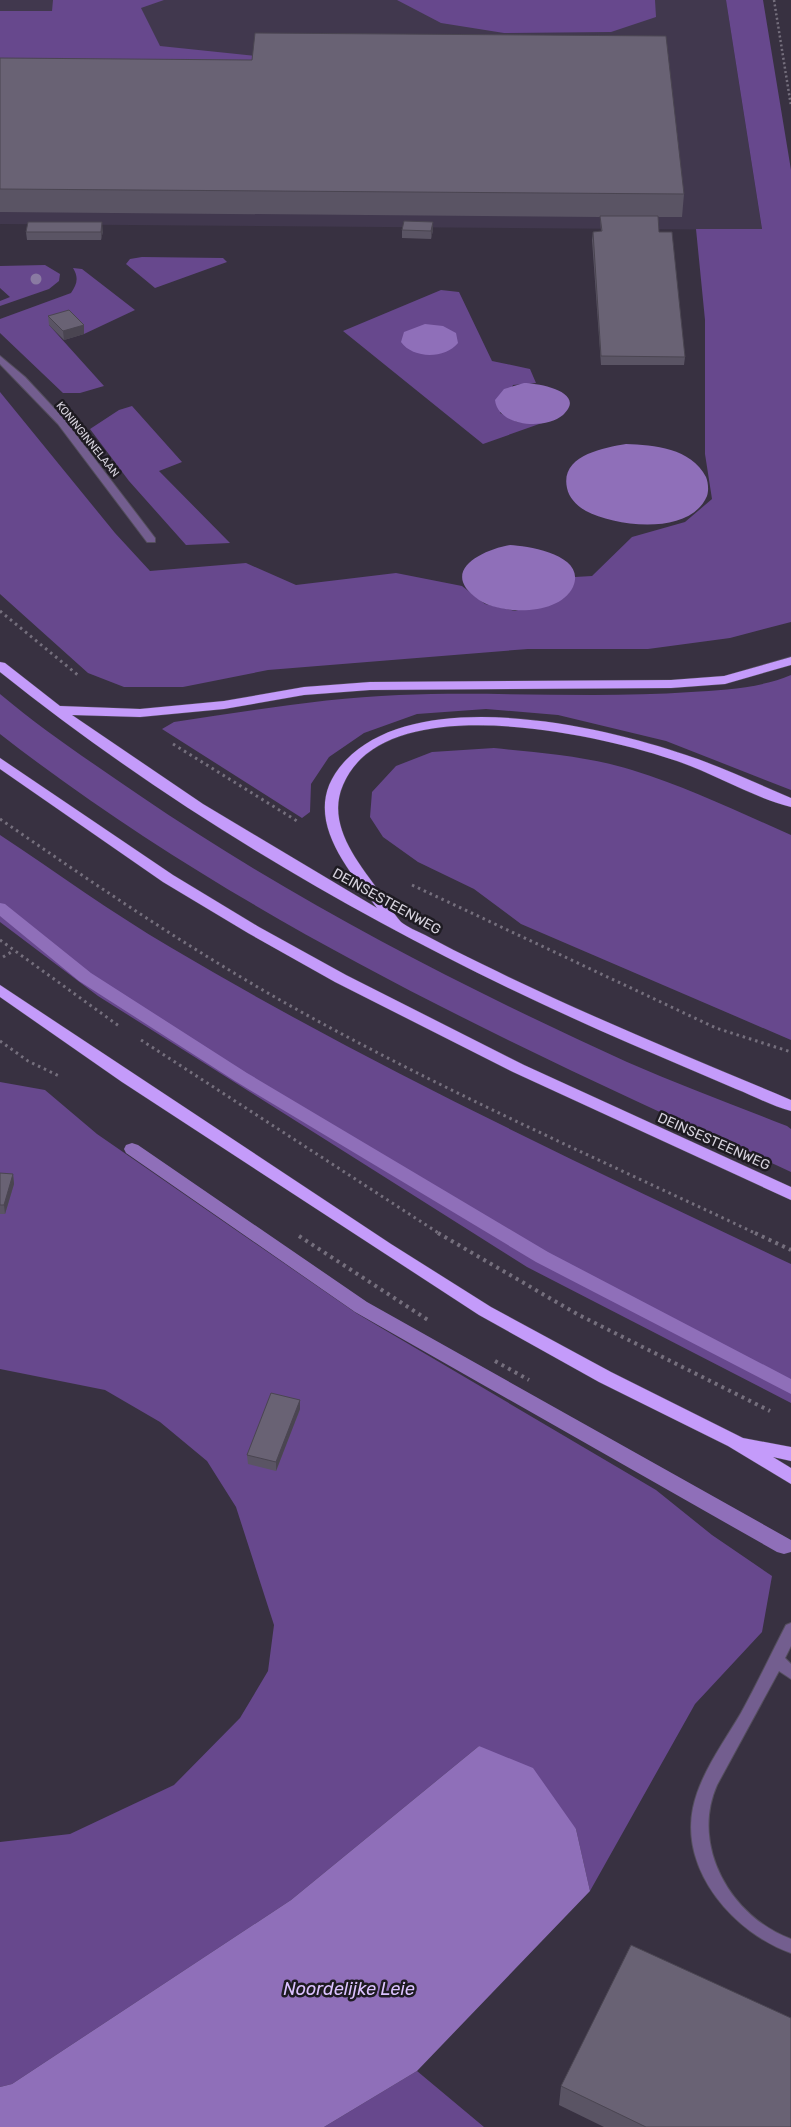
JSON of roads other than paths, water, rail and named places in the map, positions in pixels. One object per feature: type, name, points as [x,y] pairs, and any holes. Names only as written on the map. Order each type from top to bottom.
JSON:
[{"type":"highway","points":[[54,710],[140,713],[224,705],[304,691],[370,686],[671,684],[726,680],[791,661]]},
{"type":"highway","name":"DEINSESTEENWEG","points":[[0,666],[54,710],[180,798],[319,882],[397,926],[498,978],[584,1018],[791,1106]]},
{"type":"highway","points":[[397,926],[343,849],[331,817],[334,786],[351,760],[377,742],[407,729],[447,722],[493,722],[578,731],[633,743],[682,758],[791,802]]},
{"type":"highway","name":"DEINSESTEENWEG","points":[[0,762],[132,856],[229,917],[337,978],[546,1083],[791,1194]]},
{"type":"highway","points":[[0,990],[127,1078],[385,1248],[486,1311],[605,1377],[734,1441],[791,1477]]},
{"type":"highway","points":[[734,1441],[791,1454]]},
{"type":"street","name":"KONINGINNELAAN","points":[[0,359],[15,372],[78,444],[151,540]]},
{"type":"street","points":[[791,1629],[778,1662],[712,1780],[701,1808],[701,1840],[709,1872],[727,1902],[754,1926],[791,1946]]},
{"type":"street","points":[[778,1662],[791,1674]]},
{"type":"water","points":[[425,324],[443,326],[456,333],[458,343],[445,352],[429,355],[413,352],[406,348],[401,342],[404,332]]},
{"type":"water","points":[[524,383],[558,390],[569,400],[569,407],[563,415],[545,423],[534,424],[513,421],[504,416],[498,409],[495,400],[504,389]]},
{"type":"water","points":[[626,444],[660,447],[671,450],[691,460],[699,467],[706,477],[708,491],[707,496],[698,509],[685,517],[669,523],[633,524],[599,517],[577,504],[567,488],[567,477],[570,468],[576,461],[595,451]]},
{"type":"water","points":[[510,545],[530,547],[554,554],[572,567],[575,576],[573,587],[566,596],[556,603],[543,608],[515,610],[489,605],[479,600],[467,590],[462,580],[463,572],[468,564],[487,552]]},
{"type":"water","name":"Noordelijke Leie","points":[[479,1746],[533,1768],[576,1829],[590,1891],[417,2071],[324,2127],[0,2127],[0,2087],[12,2084],[291,1900]]},
{"type":"waterway","points":[[0,908],[85,977],[241,1077],[542,1257],[791,1387]]},
{"type":"waterway","points":[[132,1149],[361,1307],[784,1546]]}]
